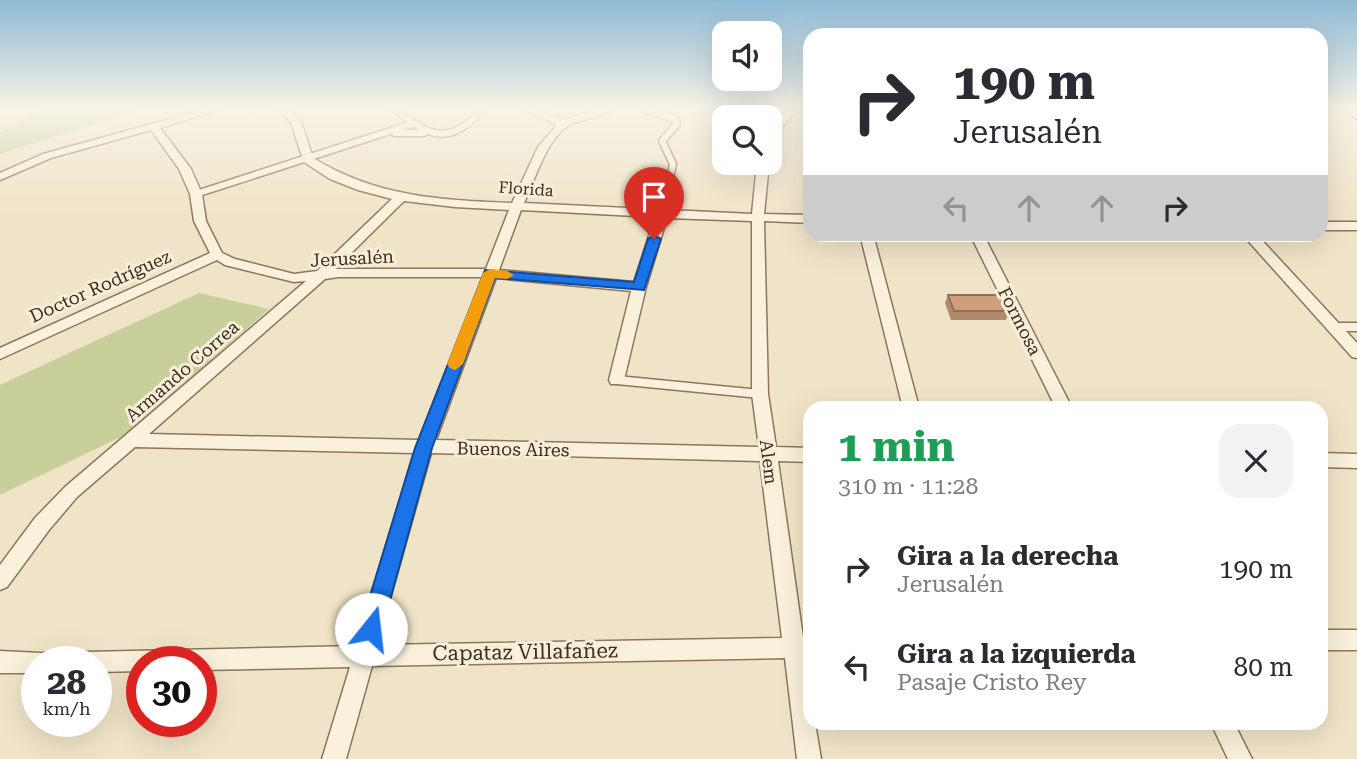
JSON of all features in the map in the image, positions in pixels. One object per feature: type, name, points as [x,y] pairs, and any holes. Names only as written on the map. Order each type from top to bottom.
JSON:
[{"type":"street","points":[[0,177],[47,156],[87,144]]},
{"type":"street","points":[[167,144],[185,169],[196,194],[201,221],[217,255]]},
{"type":"street","points":[[302,144],[307,160]]},
{"type":"street","points":[[334,759],[424,448],[490,273],[517,206],[546,144]]},
{"type":"street","name":"Florida","points":[[307,160],[346,183],[400,198],[662,215],[803,219]]},
{"type":"street","name":"Alem","points":[[762,175],[758,217],[760,394],[803,715]]},
{"type":"street","name":"Armando Correa","points":[[0,581],[42,524],[71,492],[319,277],[400,198]]},
{"type":"street","points":[[617,380],[639,287],[662,215]]},
{"type":"street","points":[[1328,226],[1357,226]]},
{"type":"street","points":[[868,242],[909,401]]},
{"type":"street","name":"Formosa","points":[[980,242],[1060,401]]},
{"type":"street","points":[[1255,242],[1357,353]]},
{"type":"street","name":"Jerusalén","points":[[217,255],[230,262],[294,278],[338,273],[490,273],[639,287]]},
{"type":"street","name":"Doctor Rodríguez","points":[[0,354],[217,255]]},
{"type":"street","name":"Buenos Aires","points":[[132,440],[803,455]]},
{"type":"street","points":[[1328,460],[1357,461]]},
{"type":"street","points":[[1328,640],[1357,640]]},
{"type":"street","name":"Capataz Villafañez","points":[[112,661],[794,648]]},
{"type":"street","points":[[0,662],[21,662]]},
{"type":"street","name":"Alem","points":[[805,730],[809,759]]},
{"type":"street","points":[[1226,730],[1240,759]]},
{"type":"lane","points":[[196,194],[352,144]]},
{"type":"lane","points":[[662,215],[673,164],[664,144]]},
{"type":"lane","points":[[1334,327],[1357,327]]},
{"type":"lane","points":[[617,380],[760,394]]},
{"type":"green space","points":[[0,144],[30,144],[0,154]]},
{"type":"green space","points":[[199,293],[269,309],[131,432],[0,495],[0,385]]},
{"type":"building","points":[[948,295],[1002,295],[1009,311],[954,311]]},
{"type":"slow traffic","points":[[455,364],[490,273],[507,275]]},
{"type":"route","points":[[371,629],[424,448],[490,273],[639,287],[654,239]]}]
